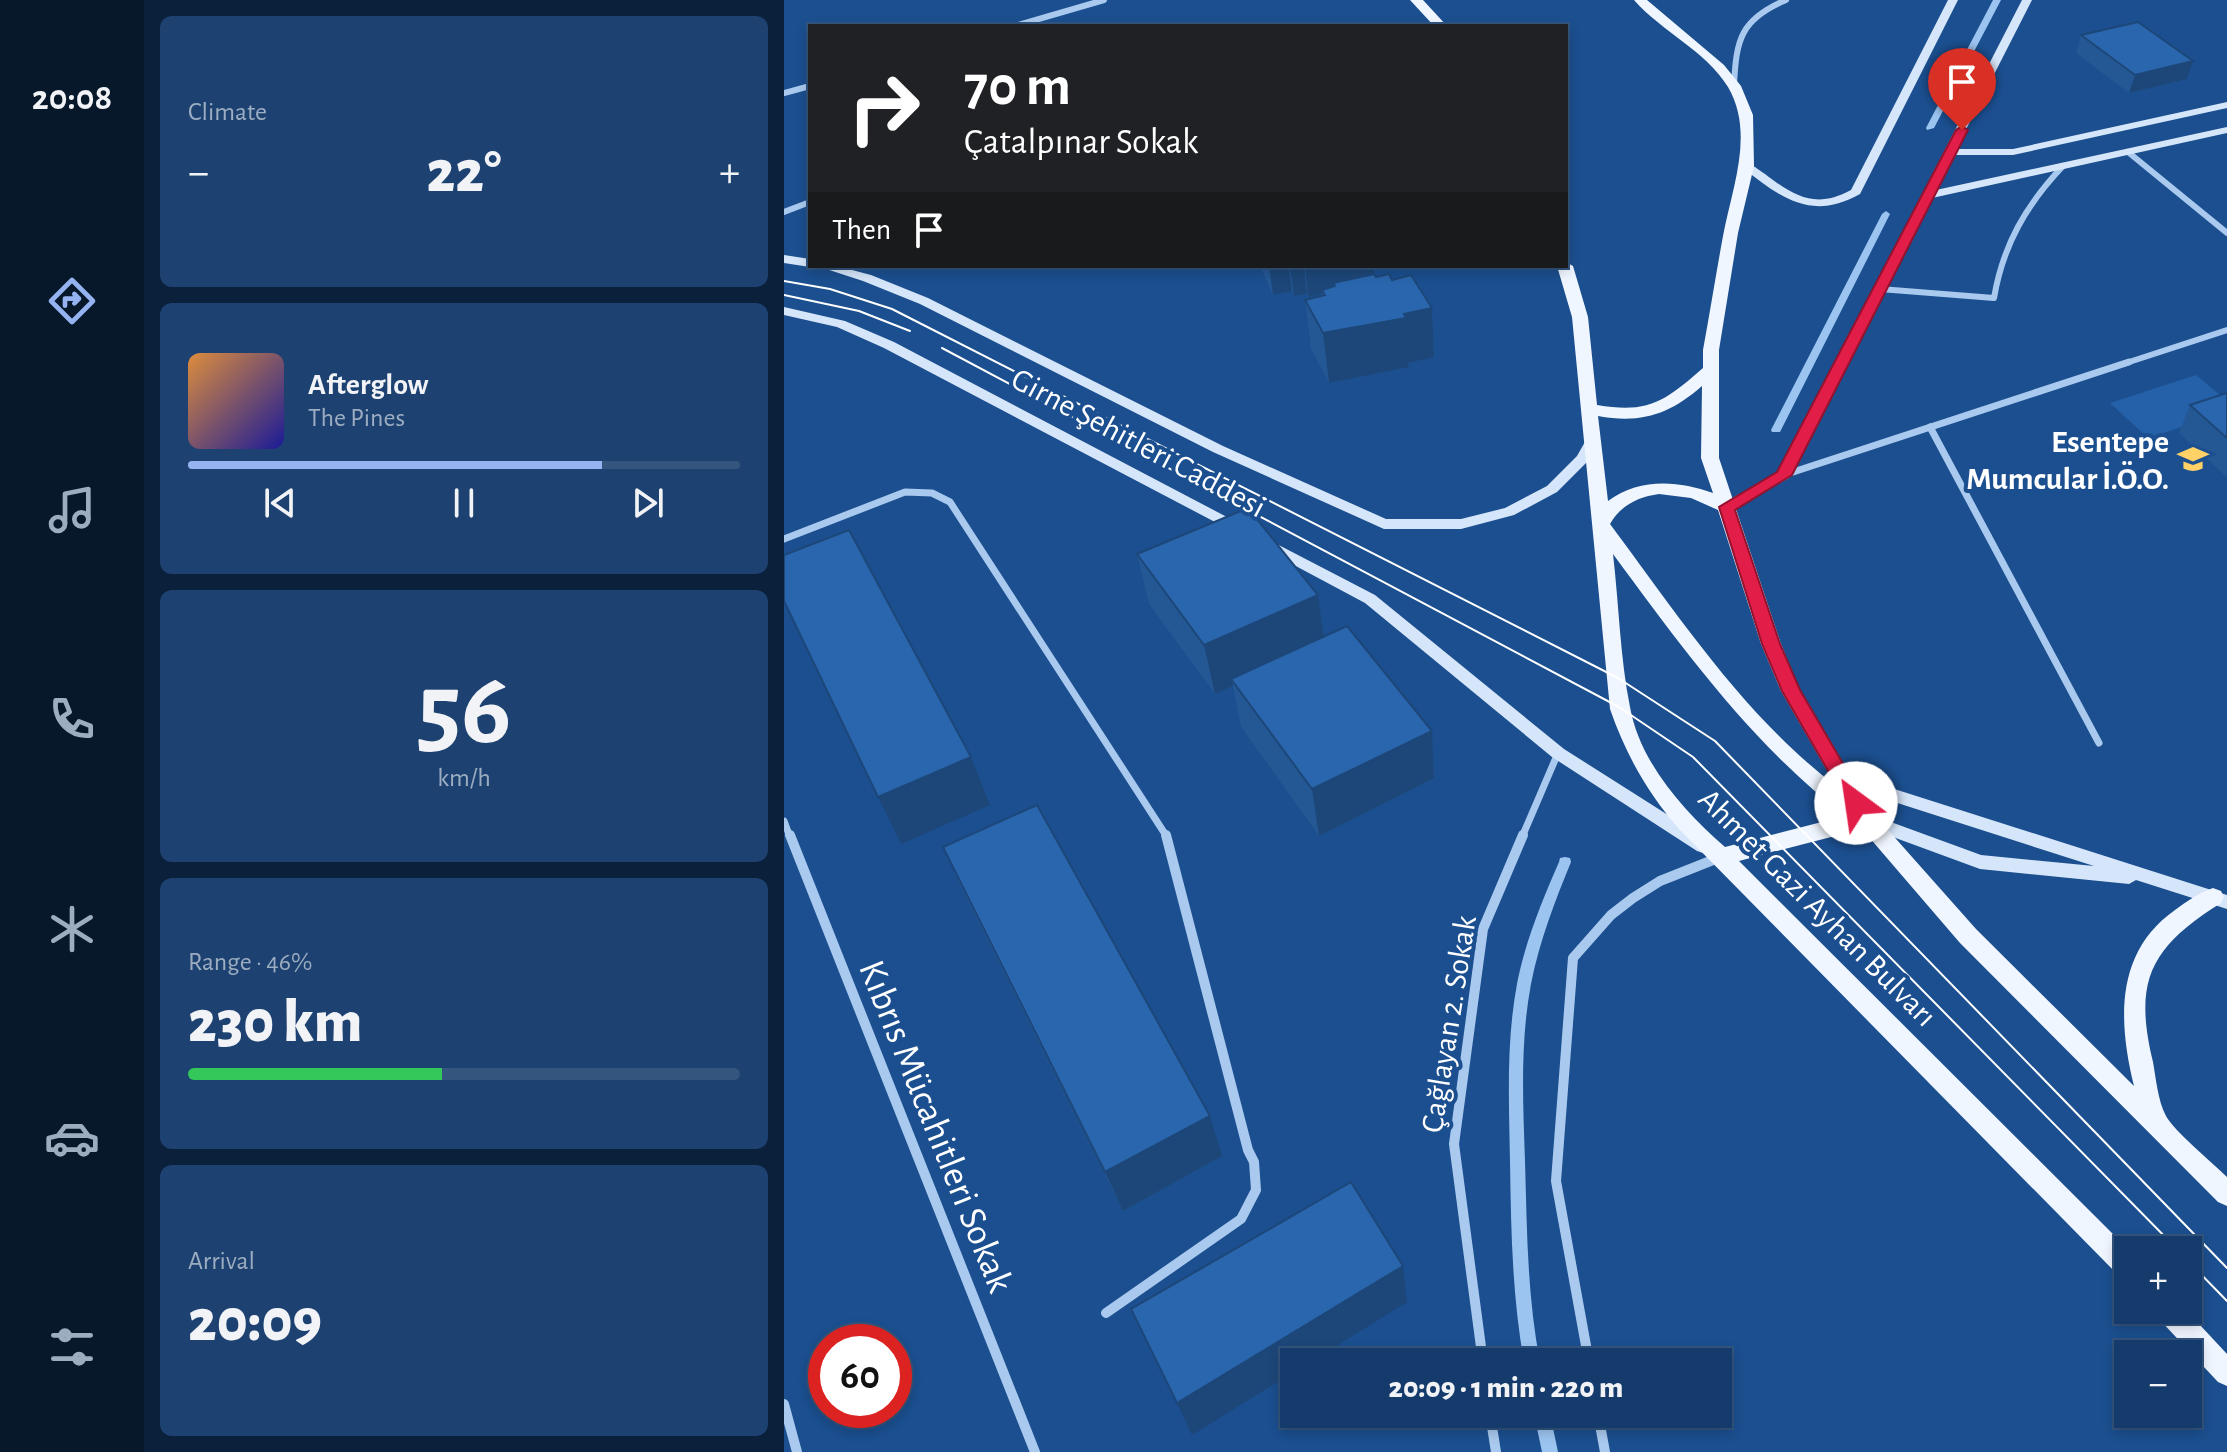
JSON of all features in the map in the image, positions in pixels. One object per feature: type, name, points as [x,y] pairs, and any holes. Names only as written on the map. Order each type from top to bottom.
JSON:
[{"type":"main road","points":[[1416,0],[1439,24]]},
{"type":"main road","points":[[1640,0],[1694,44],[1734,86],[1746,115],[1747,166],[1718,301],[1711,369],[1710,458],[1771,644],[1791,691],[1866,819],[1968,936],[2227,1194]]},
{"type":"main road","name":"Ahmet Gazi Ayhan Bulvarı","points":[[1566,268],[1580,317],[1620,709],[1630,742],[1645,772],[1665,802],[1691,830],[2114,1253]]},
{"type":"main road","points":[[1590,409],[1634,415],[1656,412],[1676,400],[1711,369]]},
{"type":"main road","points":[[1727,507],[1684,489],[1651,489],[1614,505],[1600,523],[1720,682],[1795,761],[1837,799],[1866,819]]},
{"type":"main road","points":[[1721,857],[1866,819]]},
{"type":"main road","points":[[2156,1124],[2135,1038],[2134,1012],[2142,961],[2155,941],[2181,917],[2220,900]]},
{"type":"main road","points":[[2181,1324],[2227,1373]]},
{"type":"street","points":[[1022,24],[1104,0]]},
{"type":"street","points":[[1734,86],[1734,51],[1744,28],[1756,13],[1786,0]]},
{"type":"street","points":[[1784,475],[2027,0]]},
{"type":"street","points":[[1747,166],[1794,200],[1833,203],[1843,201],[1856,192],[1952,1]]},
{"type":"street","points":[[784,93],[808,87]]},
{"type":"street","points":[[1951,152],[2013,152],[2227,105]]},
{"type":"street","points":[[1928,195],[2227,130]]},
{"type":"street","points":[[2128,152],[2227,233]]},
{"type":"street","points":[[1880,289],[1994,298],[2002,257],[2022,212],[2063,166]]},
{"type":"street","points":[[784,212],[808,203]]},
{"type":"street","points":[[784,259],[808,263]]},
{"type":"street","name":"Girne Şehitleri Caddesi","points":[[830,268],[867,278],[924,301],[1218,449],[1384,524],[1461,524],[1509,512],[1532,502],[1560,482],[1582,459],[1591,443]]},
{"type":"street","name":"Girne Şehitleri Caddesi","points":[[784,311],[841,324],[915,358],[1370,599],[1558,753],[1721,857]]},
{"type":"street","points":[[1727,507],[1784,475],[2227,330]]},
{"type":"street","points":[[1930,427],[2099,743]]},
{"type":"street","points":[[784,539],[905,492],[932,493],[950,502],[1170,841],[1248,1150],[1254,1162],[1256,1190],[1241,1219],[1106,1313]]},
{"type":"street","name":"Çağlayan 2. Sokak","points":[[1481,1348],[1454,1144],[1483,929],[1558,753]]},
{"type":"street","points":[[1841,778],[2220,900]]},
{"type":"street","points":[[1866,819],[1923,844],[1980,862],[2163,880]]},
{"type":"street","name":"Kıbrıs Mücahitleri Sokak","points":[[784,821],[1035,1452]]},
{"type":"street","points":[[1586,1348],[1556,1181],[1573,958],[1611,915],[1633,898],[1660,881],[1721,857]]},
{"type":"street","points":[[784,1404],[797,1452]]},
{"type":"street","points":[[1492,1428],[1496,1452]]},
{"type":"street","points":[[1601,1428],[1605,1452]]},
{"type":"shaded area","points":[[2196,375],[2227,401],[2227,412],[2148,438],[2110,403]]},
{"type":"building","points":[[2138,22],[2193,61],[2135,75],[2081,35]]},
{"type":"building","points":[[1374,274],[1376,277],[1389,274],[1392,280],[1411,275],[1432,308],[1404,314],[1406,318],[1323,333],[1305,300],[1325,295],[1322,290],[1335,286],[1333,283]]},
{"type":"building","points":[[2227,393],[2227,438],[2190,405]]},
{"type":"building","points":[[1248,508],[1318,595],[1204,645],[1137,554]]},
{"type":"building","points":[[849,530],[971,757],[878,797],[784,601],[784,555]]},
{"type":"building","points":[[1347,626],[1432,731],[1312,789],[1231,679]]},
{"type":"building","points":[[1037,805],[1210,1116],[1105,1172],[943,847]]},
{"type":"building","points":[[1351,1182],[1403,1266],[1177,1403],[1131,1309]]},
{"type":"waterway","points":[[1930,128],[1997,0]]},
{"type":"waterway","points":[[1776,430],[1886,214]]},
{"type":"waterway","points":[[1530,1348],[1520,1251],[1516,1110],[1518,1034],[1524,984],[1532,952],[1565,862]]},
{"type":"waterway","points":[[1545,1428],[1550,1452]]},
{"type":"tram line","points":[[784,281],[830,289],[892,309],[1618,678],[1715,741],[2227,1268]]},
{"type":"tram line","points":[[784,295],[859,311],[910,331]]},
{"type":"tram line","points":[[942,348],[1619,707],[1693,757],[2164,1236]]},
{"type":"tram line","points":[[2202,1275],[2227,1301]]},
{"type":"place","name":"Esentepe Mumcular İ.Ö.O.","points":[[2193,459]]},
{"type":"route","points":[[1856,803],[1791,691],[1771,644],[1727,507],[1784,475],[1962,130]]}]
